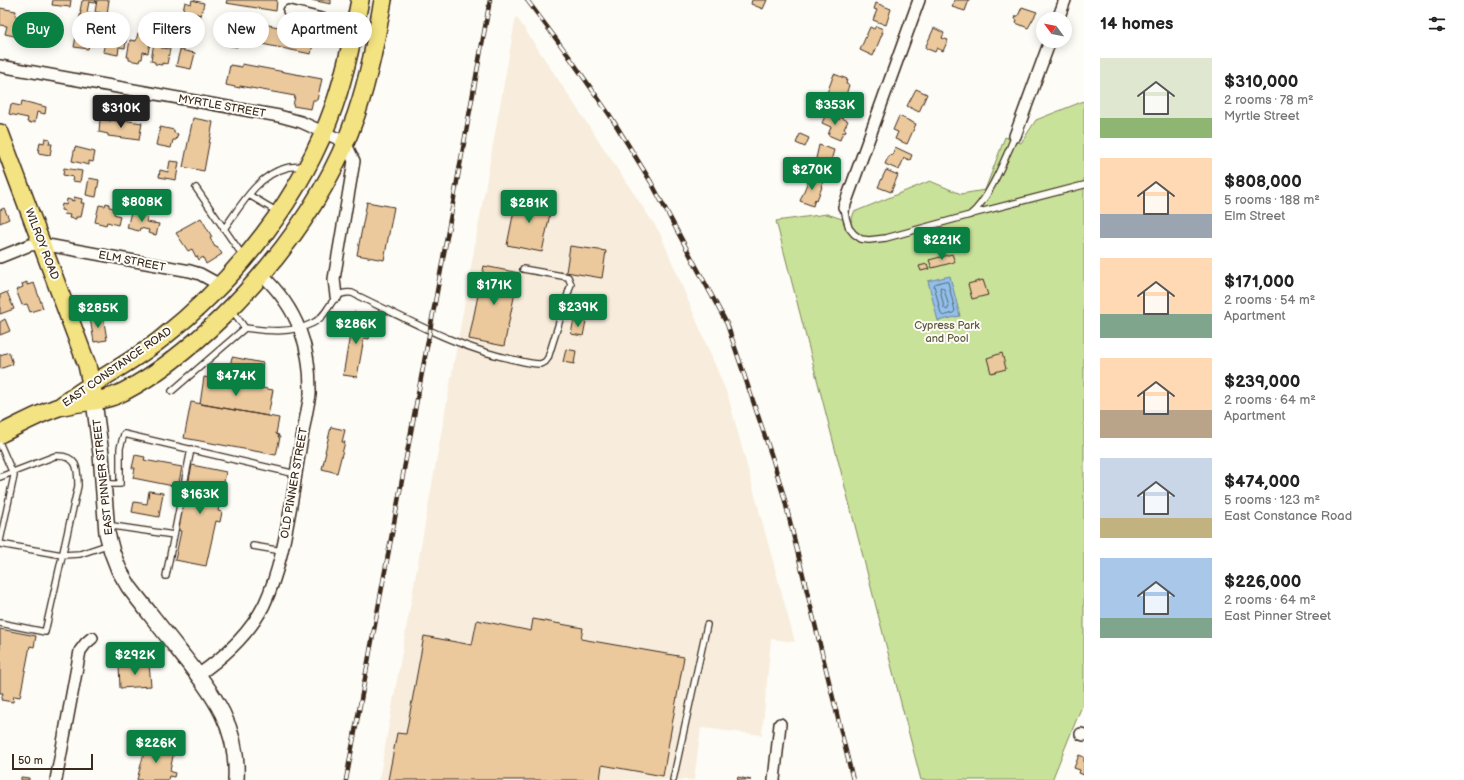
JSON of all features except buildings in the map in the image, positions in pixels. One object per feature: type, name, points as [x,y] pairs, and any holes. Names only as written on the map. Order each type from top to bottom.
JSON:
[{"type":"main road","name":"EAST CONSTANCE ROAD","points":[[357,12],[360,0]]},
{"type":"main road","name":"EAST CONSTANCE ROAD","points":[[59,407],[111,398],[145,380],[189,347],[230,309],[262,275],[300,226],[318,197],[345,142],[356,116],[366,83],[383,0]]},
{"type":"main road","name":"EAST CONSTANCE ROAD","points":[[0,434],[59,407],[91,383],[128,362],[160,340],[188,317],[220,285],[244,258],[279,212],[307,166],[333,106],[345,70],[350,48]]},
{"type":"main road","name":"WILROY ROAD","points":[[0,133],[87,365],[94,401]]},
{"type":"main road","name":"EAST PINNER STREET","points":[[94,401],[101,454],[106,525],[110,544],[120,570],[129,587],[214,696],[223,713],[230,732],[235,752],[236,780]]},
{"type":"street","points":[[844,206],[919,0]]},
{"type":"street","points":[[1061,12],[1065,0]]},
{"type":"street","points":[[289,11],[293,12]]},
{"type":"street","points":[[1015,136],[1047,48]]},
{"type":"street","name":"MYRTLE STREET","points":[[0,66],[279,116],[301,122],[345,142]]},
{"type":"street","points":[[336,296],[334,279],[354,161],[345,142]]},
{"type":"street","points":[[0,257],[30,245],[42,244]]},
{"type":"street","name":"ELM STREET","points":[[42,244],[190,271],[200,274],[220,285]]},
{"type":"street","name":"OLD PINNER STREET","points":[[198,675],[233,647],[247,631],[264,604],[282,551],[310,395],[308,358],[300,328],[292,313],[277,292],[262,275]]},
{"type":"street","points":[[56,780],[80,651],[92,638]]},
{"type":"street","points":[[774,780],[780,724]]},
{"type":"lane","points":[[970,214],[979,206],[989,190],[1015,136]]},
{"type":"lane","points":[[224,229],[260,182],[285,168],[307,166]]},
{"type":"lane","points":[[844,206],[849,228],[857,236],[869,240],[886,238],[970,214],[1084,185]]},
{"type":"lane","points":[[196,188],[244,258]]},
{"type":"lane","points":[[249,195],[279,212]]},
{"type":"lane","points":[[230,309],[245,328],[275,332],[300,328],[315,322],[321,317],[336,296],[346,292],[352,293],[477,350],[505,358],[540,364],[545,362],[548,358],[571,284],[568,277],[524,268]]},
{"type":"lane","points":[[172,391],[245,328]]},
{"type":"lane","points":[[103,484],[120,484],[120,448],[124,434],[296,474]]},
{"type":"lane","points":[[0,444],[14,476],[0,542],[62,555],[80,554],[110,544]]},
{"type":"lane","points":[[166,576],[191,449]]},
{"type":"lane","points":[[0,477],[12,471],[55,456],[70,458],[75,464],[78,472],[78,486],[74,506],[45,632],[0,623]]},
{"type":"lane","points":[[106,525],[174,535]]},
{"type":"lane","points":[[253,546],[282,551]]},
{"type":"lane","points":[[673,780],[707,625]]},
{"type":"shaded area","points":[[516,16],[660,233],[728,396],[795,642],[771,639],[762,735],[701,728],[694,780],[379,780]]},
{"type":"green space","name":"Cypress Park and Pool","points":[[1084,101],[1084,701],[1052,780],[921,780],[776,221],[827,214],[851,222],[854,212],[930,181],[961,194],[985,190],[1005,137],[1021,143],[1036,120]]},
{"type":"water","points":[[950,276],[960,316],[938,321],[928,281]]},
{"type":"railway","points":[[346,780],[490,0]]},
{"type":"railway","points":[[527,0],[568,55],[611,117],[651,182],[727,324],[784,497],[853,780]]}]
